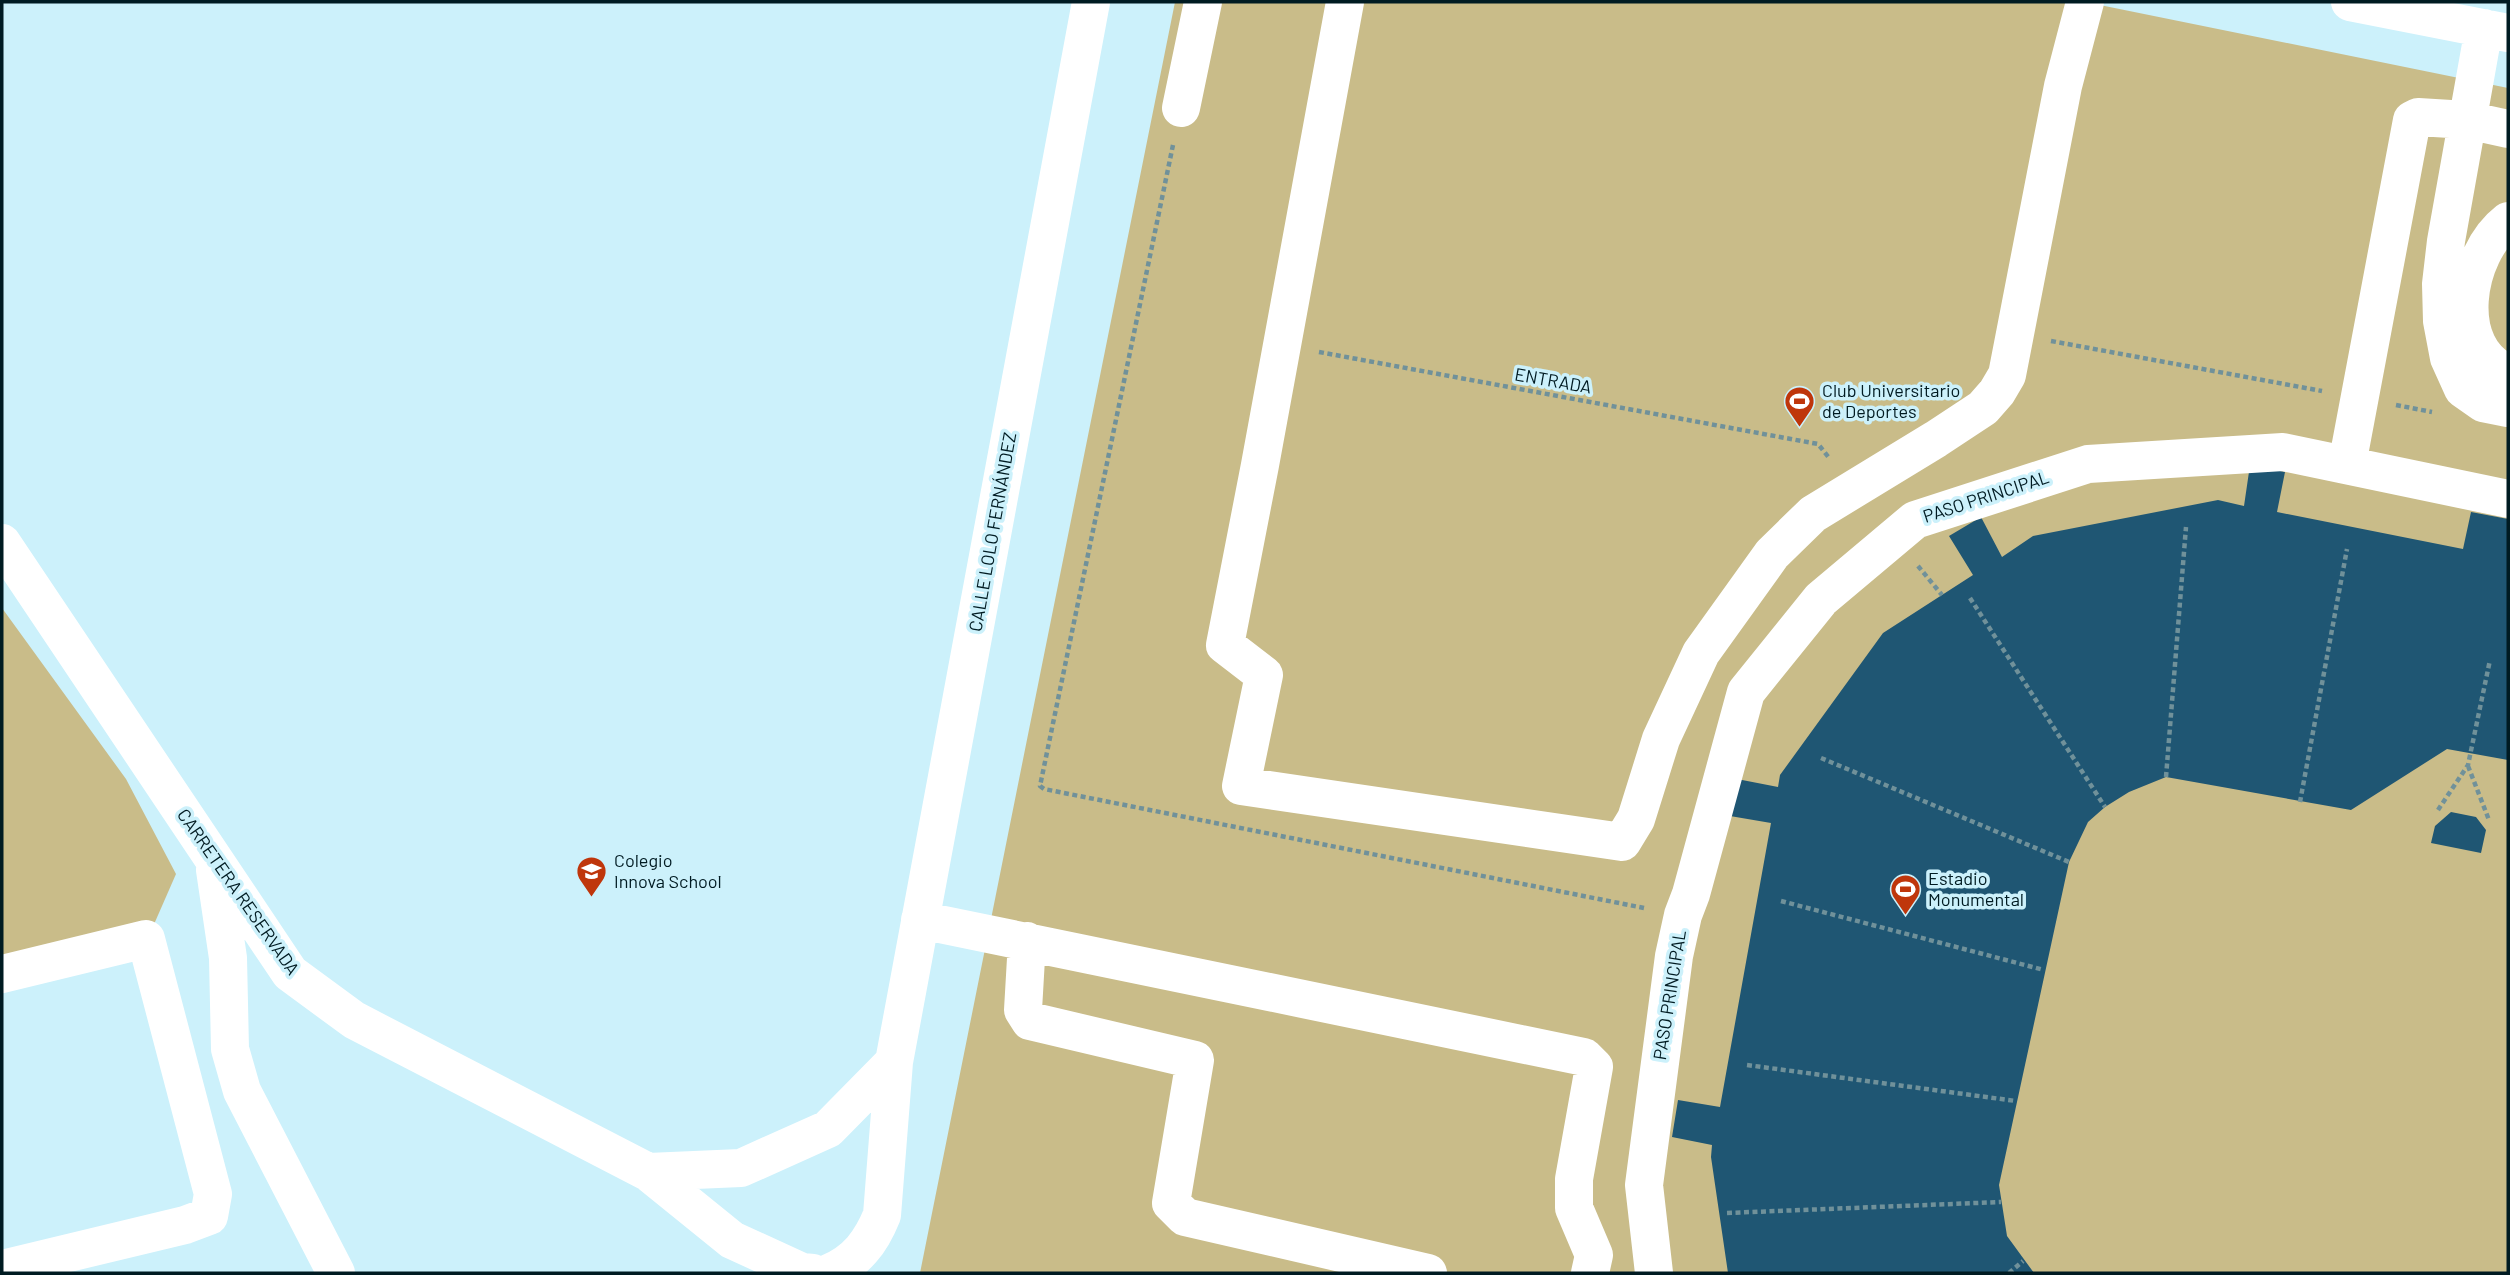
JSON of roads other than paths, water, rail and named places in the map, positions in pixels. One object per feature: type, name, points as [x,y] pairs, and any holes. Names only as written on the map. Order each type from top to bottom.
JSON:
[{"type":"street","name":"CALLE LOLO FERNÁNDEZ","points":[[894,1062],[1091,2]]},
{"type":"street","points":[[1181,108],[1203,2]]},
{"type":"street","points":[[1345,2],[1225,645],[1264,675],[1241,786],[1622,842],[1636,819],[1661,738],[1701,653],[1772,554],[1813,514],[1983,408],[2007,375],[2063,86],[2085,2]]},
{"type":"street","points":[[2350,2],[2496,30],[2467,120],[2446,241],[2441,284],[2442,321],[2449,358],[2463,389],[2483,403],[2508,408]]},
{"type":"street","points":[[2347,465],[2412,120],[2418,117],[2467,120],[2508,129]]},
{"type":"street","points":[[2508,221],[2487,243],[2473,273],[2469,308],[2479,351],[2508,373]]},
{"type":"street","name":"PASO PRINCIPAL","points":[[1654,1273],[1644,1185],[1674,956],[1683,915],[1746,692],[1821,599],[1915,520],[2088,464],[2283,452],[2508,499]]},
{"type":"street","name":"CARRETERA RESERVADA","points":[[2,543],[290,974],[354,1020],[648,1172],[732,1240],[802,1272],[813,1273]]},
{"type":"street","points":[[214,860],[228,958],[230,1049],[242,1091],[336,1273]]},
{"type":"street","points":[[920,920],[1584,1057],[1594,1067],[1574,1179],[1574,1208],[1594,1255],[1590,1273]]},
{"type":"street","points":[[2,974],[146,939],[213,1194],[209,1216],[185,1225],[2,1269]]},
{"type":"street","points":[[1027,941],[1023,1010],[1030,1021],[1195,1060],[1171,1203],[1185,1217],[1429,1273]]},
{"type":"street","points":[[829,1273],[843,1267],[861,1253],[875,1233],[882,1215],[894,1062]]},
{"type":"street","name":"CARRETERA RESERVADA","points":[[648,1172],[741,1168],[828,1129],[894,1062]]},
{"type":"street","points":[[732,1240],[763,1273]]},
{"type":"place","name":"Club Universitario de Deportes","points":[[1799,428]]},
{"type":"place","name":"Colegio Innova School","points":[[591,898]]},
{"type":"place","name":"Estadio Monumental","points":[[1905,916]]}]
